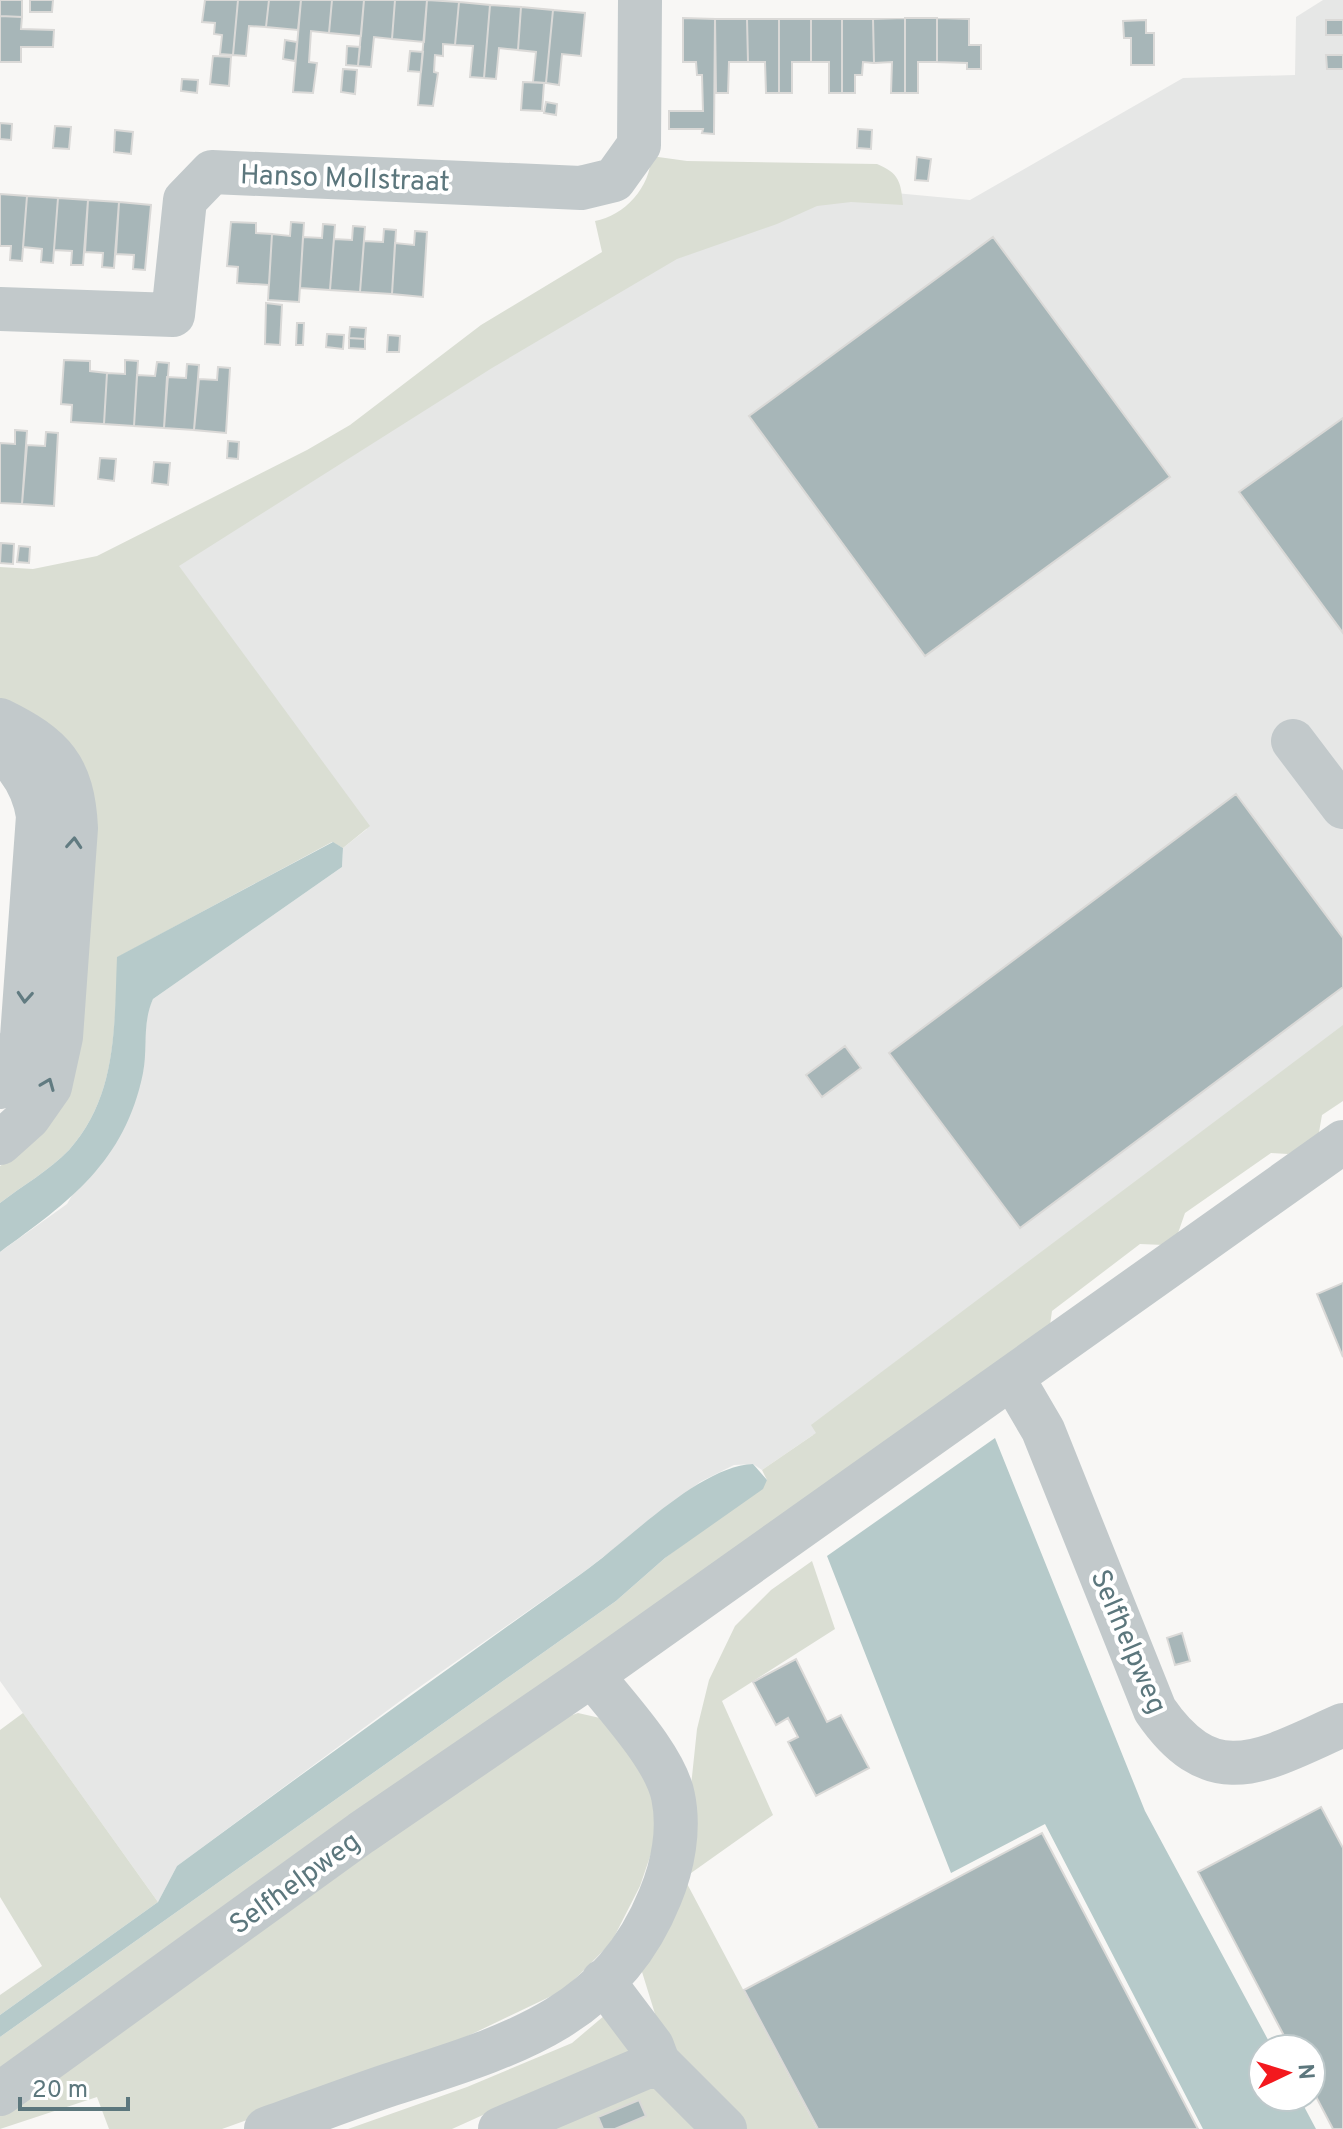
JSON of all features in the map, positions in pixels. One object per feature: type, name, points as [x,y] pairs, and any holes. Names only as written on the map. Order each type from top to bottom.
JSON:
[{"type":"street","name":"Hanso Mollstraat","points":[[1,315],[173,315],[185,200],[212,172],[581,188],[614,180],[639,145],[640,0]]},
{"type":"street","points":[[0,720],[40,743],[63,767],[69,783],[76,828],[61,1037],[50,1087],[29,1117],[0,1143]]},
{"type":"street","points":[[1293,741],[1343,807]]},
{"type":"street","points":[[0,749],[23,774],[36,807],[16,891],[14,945],[22,1037],[11,1072],[0,1087]]},
{"type":"street","points":[[16,891],[68,921]]},
{"type":"street","points":[[14,945],[68,921]]},
{"type":"street","name":"Selfhelpweg","points":[[0,2094],[361,1833],[592,1675],[1343,1142]]},
{"type":"street","name":"Selfhelpweg","points":[[1012,1377],[1043,1430],[1155,1710],[1175,1739],[1202,1757],[1230,1762],[1262,1760],[1343,1725]]},
{"type":"street","points":[[266,2129],[502,2048],[541,2031],[603,1981],[648,1926],[665,1886],[677,1836],[673,1794],[653,1755],[592,1675]]},
{"type":"street","points":[[603,1981],[652,2046],[658,2062],[725,2129]]},
{"type":"street","points":[[500,2129],[658,2062]]},
{"type":"shaded area","points":[[1323,0],[1343,0],[1343,1045],[817,1441],[813,1435],[762,1470],[753,1464],[734,1465],[700,1482],[585,1571],[411,1693],[177,1866],[158,1902],[0,1681],[0,1252],[67,1204],[143,1072],[147,1012],[153,999],[342,867],[343,848],[367,829],[167,557],[644,257],[863,190],[970,200],[1183,78],[1295,75],[1296,17]]},
{"type":"shaded area","points":[[651,156],[687,161],[877,164],[898,179],[903,205],[851,202],[817,206],[777,224],[677,259],[492,368],[179,566],[370,826],[343,848],[332,842],[118,957],[114,1034],[105,1083],[97,1106],[69,1150],[0,1203],[0,1166],[19,1153],[67,1089],[0,707],[0,567],[33,569],[97,556],[307,450],[350,425],[481,325],[602,252],[595,221],[616,213],[634,198],[646,179]]},
{"type":"shaded area","points":[[333,842],[343,848],[342,867],[153,999],[148,1017],[143,1073],[135,1104],[108,1156],[71,1197],[0,1252],[0,1203],[69,1150],[97,1106],[110,1059],[117,957]]},
{"type":"shaded area","points":[[1343,1025],[1343,1101],[1322,1115],[1318,1138],[1288,1154],[1271,1153],[1185,1213],[1177,1236],[1164,1245],[1140,1244],[1052,1311],[1049,1332],[0,2070],[0,2037],[616,1601],[665,1558],[767,1480],[762,1470],[816,1433],[811,1425]]},
{"type":"shaded area","points":[[995,1438],[1145,1811],[1264,2033],[1247,2033],[1247,2113],[1308,2113],[1316,2129],[1203,2129],[1045,1824],[951,1873],[827,1556]]},
{"type":"shaded area","points":[[753,1464],[767,1480],[763,1489],[665,1558],[616,1601],[0,2037],[0,2015],[158,1902],[177,1866],[581,1574],[687,1491],[732,1468]]},
{"type":"shaded area","points":[[812,1561],[835,1629],[722,1701],[773,1815],[684,1878],[817,2129],[734,2129],[669,2059],[638,1959],[687,1824],[697,1729],[709,1680],[735,1626],[771,1590]]},
{"type":"shaded area","points":[[23,1713],[158,1902],[0,2015],[0,1995],[42,1966],[0,1897],[0,1730]]},
{"type":"shaded area","points":[[578,1713],[600,1718],[652,1783],[657,1836],[640,1886],[611,1943],[564,1990],[426,2056],[222,2129],[109,2129],[97,2097],[0,2129],[0,2114],[555,1721]]},
{"type":"shaded area","points":[[611,2010],[632,2057],[543,2088],[452,2129],[348,2129],[467,2087],[572,2043]]},
{"type":"shaded area","points":[[657,2083],[701,2129],[515,2129]]},
{"type":"building","points":[[0,0],[22,0],[22,17],[0,16]]},
{"type":"building","points":[[30,0],[53,0],[52,12],[30,12]]},
{"type":"building","points":[[205,0],[238,0],[233,55],[220,54],[222,35],[214,34],[215,23],[202,22]]},
{"type":"building","points":[[238,0],[269,0],[266,27],[249,26],[246,56],[233,55]]},
{"type":"building","points":[[269,0],[301,0],[298,30],[266,27]]},
{"type":"building","points":[[301,0],[332,0],[329,33],[311,31],[309,62],[317,63],[313,93],[293,92]]},
{"type":"building","points":[[332,0],[364,0],[361,36],[329,33]]},
{"type":"building","points":[[364,0],[395,0],[392,39],[374,37],[371,67],[358,66]]},
{"type":"building","points":[[395,0],[427,0],[424,42],[392,39]]},
{"type":"building","points":[[427,0],[459,2],[455,45],[443,44],[443,56],[435,55],[434,72],[438,73],[433,106],[418,105]]},
{"type":"building","points":[[459,2],[490,5],[484,78],[470,77],[473,46],[455,45]]},
{"type":"building","points":[[490,5],[521,7],[518,50],[499,48],[496,79],[484,78]]},
{"type":"building","points":[[521,7],[553,10],[546,83],[533,82],[536,52],[518,50]]},
{"type":"building","points":[[553,10],[585,13],[581,56],[562,54],[559,85],[546,83]]},
{"type":"building","points":[[0,16],[22,17],[21,29],[54,30],[53,47],[21,47],[21,62],[0,62]]},
{"type":"building","points":[[683,18],[715,19],[714,134],[702,133],[703,129],[669,129],[669,111],[703,111],[702,75],[697,75],[696,62],[683,62]]},
{"type":"building","points":[[905,18],[937,18],[937,62],[918,62],[918,93],[905,93]]},
{"type":"building","points":[[905,18],[905,93],[891,93],[892,62],[874,63],[873,19]]},
{"type":"building","points":[[937,18],[969,19],[969,45],[981,45],[981,69],[967,69],[967,63],[937,62]]},
{"type":"building","points":[[715,19],[747,19],[748,62],[729,62],[728,93],[716,93]]},
{"type":"building","points":[[747,19],[779,19],[779,93],[766,93],[765,62],[748,62]]},
{"type":"building","points":[[779,19],[811,19],[811,62],[792,62],[792,93],[779,93]]},
{"type":"building","points":[[811,19],[842,19],[842,93],[829,93],[829,62],[811,62]]},
{"type":"building","points":[[842,19],[873,19],[874,63],[863,62],[862,75],[855,75],[855,93],[842,93]]},
{"type":"building","points":[[1146,20],[1146,33],[1154,33],[1154,65],[1131,65],[1131,38],[1124,38],[1123,21]]},
{"type":"building","points":[[1326,20],[1343,20],[1343,35],[1326,35]]},
{"type":"building","points":[[285,40],[297,42],[295,61],[283,59]]},
{"type":"building","points":[[347,46],[360,47],[358,66],[346,65]]},
{"type":"building","points":[[410,51],[423,52],[421,72],[408,71]]},
{"type":"building","points":[[1326,55],[1343,55],[1343,69],[1327,69]]},
{"type":"building","points":[[213,56],[231,57],[229,86],[210,84]]},
{"type":"building","points":[[343,69],[357,70],[355,94],[341,92]]},
{"type":"building","points":[[182,79],[198,80],[197,93],[181,91]]},
{"type":"building","points":[[523,82],[544,83],[542,111],[521,110]]},
{"type":"building","points":[[546,102],[557,104],[556,115],[544,113]]},
{"type":"building","points":[[0,123],[12,124],[11,140],[0,139]]},
{"type":"building","points":[[55,126],[71,127],[69,149],[53,148]]},
{"type":"building","points":[[858,129],[872,130],[871,149],[857,148]]},
{"type":"building","points":[[115,130],[133,132],[131,154],[114,152]]},
{"type":"building","points":[[917,157],[931,159],[928,181],[915,180]]},
{"type":"building","points":[[0,194],[27,196],[22,261],[10,260],[11,246],[0,246]]},
{"type":"building","points":[[27,196],[58,198],[53,263],[41,262],[42,249],[23,247]]},
{"type":"building","points":[[58,198],[88,200],[83,265],[71,265],[72,251],[54,250]]},
{"type":"building","points":[[88,200],[119,202],[114,268],[102,267],[103,253],[85,252]]},
{"type":"building","points":[[119,202],[151,205],[145,270],[133,269],[134,255],[116,254]]},
{"type":"building","points":[[231,222],[256,223],[256,233],[272,234],[269,285],[237,283],[238,267],[227,266]]},
{"type":"building","points":[[291,222],[304,223],[299,302],[268,300],[272,234],[290,236]]},
{"type":"building","points":[[323,224],[335,225],[330,290],[300,288],[303,237],[322,238]]},
{"type":"building","points":[[353,226],[365,227],[360,292],[330,290],[334,239],[352,240]]},
{"type":"building","points":[[384,229],[396,230],[392,294],[360,292],[364,241],[383,242]]},
{"type":"building","points":[[415,231],[427,232],[423,297],[392,294],[395,243],[414,245]]},
{"type":"building","points":[[993,237],[1170,477],[925,656],[749,416]]},
{"type":"building","points":[[266,303],[282,305],[280,345],[265,344]]},
{"type":"building","points":[[297,323],[304,323],[303,345],[296,345]]},
{"type":"building","points":[[350,327],[366,328],[365,339],[349,338]]},
{"type":"building","points":[[327,334],[344,335],[343,349],[326,347]]},
{"type":"building","points":[[388,335],[400,336],[399,352],[387,352]]},
{"type":"building","points":[[349,338],[365,339],[365,349],[349,348]]},
{"type":"building","points":[[64,360],[90,361],[90,371],[107,373],[104,424],[71,422],[72,405],[61,404]]},
{"type":"building","points":[[125,360],[138,361],[134,426],[104,424],[107,373],[125,374]]},
{"type":"building","points":[[157,362],[169,363],[164,428],[134,426],[137,375],[155,376]]},
{"type":"building","points":[[187,364],[199,365],[194,430],[164,428],[167,377],[186,378]]},
{"type":"building","points":[[218,367],[230,368],[226,433],[194,430],[199,379],[217,380]]},
{"type":"building","points":[[1343,418],[1343,633],[1239,492]]},
{"type":"building","points":[[15,430],[27,431],[22,504],[0,503],[0,443],[15,444]]},
{"type":"building","points":[[46,432],[58,433],[54,506],[22,504],[27,445],[45,446]]},
{"type":"building","points":[[228,441],[239,442],[238,459],[227,458]]},
{"type":"building","points":[[100,458],[116,459],[114,481],[98,479]]},
{"type":"building","points":[[154,462],[170,463],[168,485],[152,483]]},
{"type":"building","points":[[1,543],[14,544],[13,564],[0,563]]},
{"type":"building","points":[[19,546],[30,547],[29,563],[17,562]]},
{"type":"building","points":[[1236,794],[1343,938],[1343,987],[1020,1228],[889,1053]]},
{"type":"building","points":[[845,1046],[861,1068],[822,1097],[806,1075]]},
{"type":"building","points":[[1343,1283],[1343,1357],[1317,1294]]},
{"type":"building","points":[[1182,1633],[1190,1661],[1175,1665],[1167,1638]]},
{"type":"building","points":[[796,1659],[827,1722],[841,1715],[869,1768],[816,1796],[788,1742],[798,1737],[788,1718],[776,1725],[753,1682]]},
{"type":"building","points":[[1321,1807],[1343,1848],[1343,2129],[1333,2129],[1325,2113],[1327,2033],[1283,2033],[1198,1872]]},
{"type":"building","points":[[1042,1833],[1198,2129],[818,2129],[744,1990]]},
{"type":"building","points":[[639,2100],[646,2116],[615,2129],[603,2129],[598,2117]]}]
